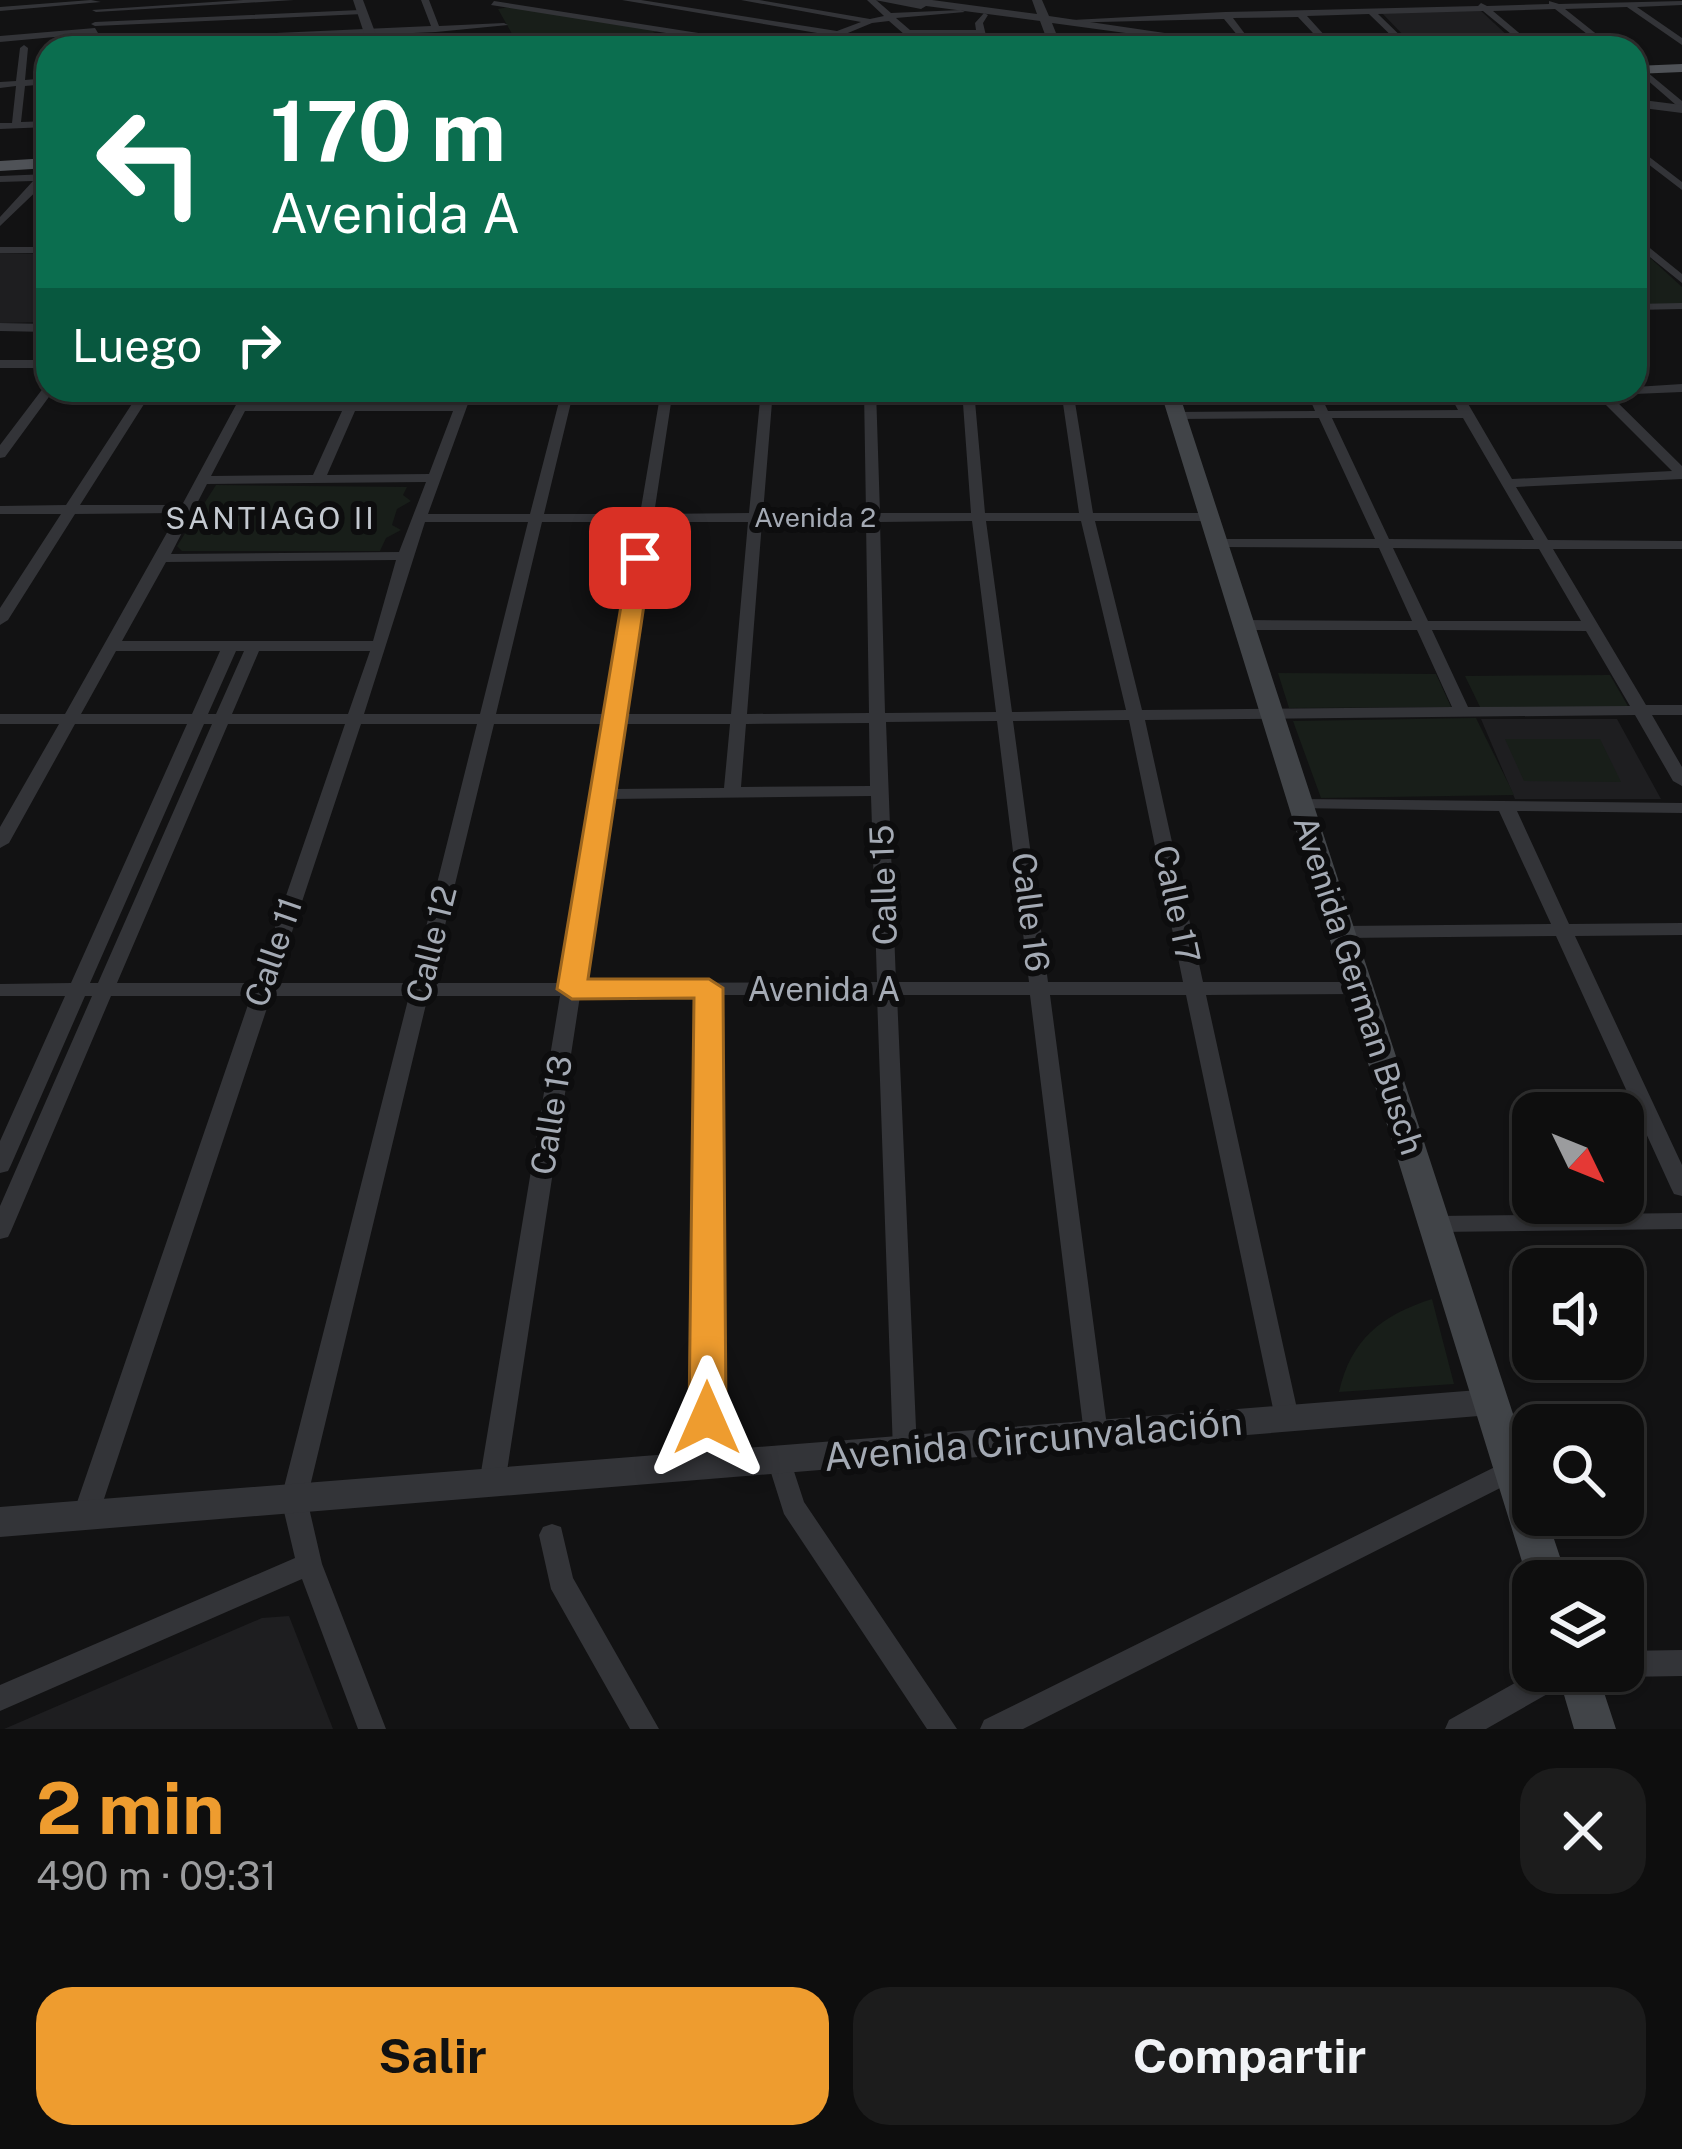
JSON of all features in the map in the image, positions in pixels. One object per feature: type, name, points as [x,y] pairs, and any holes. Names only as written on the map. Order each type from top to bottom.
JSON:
[{"type":"main road","points":[[1647,67],[1682,65]]},
{"type":"main road","points":[[0,163],[36,168]]},
{"type":"main road","name":"Avenida German Busch","points":[[1173,403],[1540,1560]]},
{"type":"main road","points":[[1584,1692],[1595,1729]]},
{"type":"street","points":[[0,8],[32,3],[290,0]]},
{"type":"street","points":[[424,0],[436,29]]},
{"type":"street","points":[[626,0],[838,34],[870,21],[967,7]]},
{"type":"street","points":[[639,25],[701,0]]},
{"type":"street","points":[[745,0],[870,21]]},
{"type":"street","points":[[875,0],[967,7],[984,15],[1051,22],[1552,3],[1682,3]]},
{"type":"street","points":[[875,0],[911,36]]},
{"type":"street","points":[[908,0],[1130,36]]},
{"type":"street","points":[[1037,0],[1061,36]]},
{"type":"street","points":[[1050,0],[1054,36]]},
{"type":"street","points":[[1180,0],[1191,15]]},
{"type":"street","points":[[1254,0],[1266,13]]},
{"type":"street","points":[[1328,0],[1339,11]]},
{"type":"street","points":[[1401,0],[1411,10]]},
{"type":"street","points":[[1475,0],[1518,36]]},
{"type":"street","points":[[225,2],[231,36]]},
{"type":"street","points":[[493,2],[510,36]]},
{"type":"street","points":[[493,2],[702,36]]},
{"type":"street","points":[[1626,2],[1682,41]]},
{"type":"street","points":[[29,37],[32,3]]},
{"type":"street","points":[[1552,3],[1595,36]]},
{"type":"street","points":[[95,36],[97,4]]},
{"type":"street","points":[[36,36],[359,6],[372,36]]},
{"type":"street","points":[[1370,11],[1396,36]]},
{"type":"street","points":[[1299,13],[1321,36]]},
{"type":"street","points":[[1225,14],[1242,36]]},
{"type":"street","points":[[982,36],[984,15]]},
{"type":"street","points":[[1149,16],[1152,36]]},
{"type":"street","points":[[279,36],[504,25]]},
{"type":"street","points":[[908,33],[981,32]]},
{"type":"street","points":[[0,39],[36,36]]},
{"type":"street","points":[[0,50],[36,48]]},
{"type":"street","points":[[16,125],[24,49]]},
{"type":"street","points":[[1647,77],[1680,107]]},
{"type":"street","points":[[0,85],[36,82]]},
{"type":"street","points":[[1647,102],[1680,107]]},
{"type":"street","points":[[0,126],[36,124]]},
{"type":"street","points":[[1647,159],[1682,187]]},
{"type":"street","points":[[1647,165],[1682,163]]},
{"type":"street","points":[[0,179],[36,171]]},
{"type":"street","points":[[0,223],[36,182]]},
{"type":"street","points":[[0,250],[36,250]]},
{"type":"street","points":[[1647,250],[1682,280]]},
{"type":"street","points":[[1665,266],[1682,265]]},
{"type":"street","points":[[1647,307],[1682,306]]},
{"type":"street","points":[[0,327],[36,328]]},
{"type":"street","points":[[0,364],[36,364]]},
{"type":"street","points":[[1647,389],[1682,388]]},
{"type":"street","points":[[0,454],[39,402]]},
{"type":"street","points":[[0,620],[139,402]]},
{"type":"street","points":[[0,843],[244,402]]},
{"type":"street","points":[[318,479],[353,402]]},
{"type":"street","points":[[241,407],[416,402]]},
{"type":"street","name":"Calle 11","points":[[85,1517],[380,646],[405,556],[463,402]]},
{"type":"street","name":"Calle 12","points":[[294,1499],[565,402]]},
{"type":"street","name":"Calle 13","points":[[492,1484],[665,402]]},
{"type":"street","points":[[732,790],[766,402]]},
{"type":"street","name":"Calle 15","points":[[871,402],[879,791],[904,1451]]},
{"type":"street","name":"Calle 16","points":[[969,402],[979,514],[1096,1434]]},
{"type":"street","name":"Calle 17","points":[[1069,402],[1086,514],[1136,717],[1287,1418]]},
{"type":"street","points":[[1318,402],[1463,712]]},
{"type":"street","points":[[1173,403],[1323,414],[1449,402]]},
{"type":"street","points":[[1460,402],[1682,781]]},
{"type":"street","points":[[1609,402],[1682,474]]},
{"type":"street","points":[[1506,483],[1682,474]]},
{"type":"street","points":[[200,480],[435,478]]},
{"type":"street","points":[[0,514],[183,514]]},
{"type":"street","name":"Avenida 2","points":[[422,515],[1086,514],[1384,542],[1682,544]]},
{"type":"street","points":[[161,558],[405,556]]},
{"type":"street","points":[[1244,625],[1589,626]]},
{"type":"street","points":[[109,646],[380,646]]},
{"type":"street","points":[[0,1165],[230,646]]},
{"type":"street","points":[[0,1232],[253,646]]},
{"type":"street","points":[[0,719],[1136,717],[1682,710]]},
{"type":"street","points":[[604,794],[879,791]]},
{"type":"street","points":[[1301,804],[1682,808]]},
{"type":"street","points":[[1505,805],[1682,1188]]},
{"type":"street","points":[[1342,932],[1682,929]]},
{"type":"street","points":[[707,1466],[709,988]]},
{"type":"street","name":"Avenida A","points":[[0,990],[1359,988]]},
{"type":"street","points":[[1435,1224],[1682,1221]]},
{"type":"street","name":"Avenida Circunvalación","points":[[0,1522],[1491,1402]]},
{"type":"street","points":[[779,1460],[793,1506],[943,1729]]},
{"type":"street","points":[[994,1729],[1511,1470]]},
{"type":"street","points":[[294,1499],[309,1564],[372,1729]]},
{"type":"street","points":[[552,1535],[560,1581],[645,1729]]},
{"type":"street","points":[[0,1698],[309,1564]]},
{"type":"street","points":[[1644,1664],[1682,1663]]},
{"type":"street","points":[[1459,1729],[1525,1692]]},
{"type":"shaded area","points":[[514,6],[659,30],[647,36],[513,36],[498,9]]},
{"type":"shaded area","points":[[1480,10],[1508,36],[1404,36],[1381,12]]},
{"type":"shaded area","points":[[0,253],[36,254],[36,322],[0,323]]},
{"type":"shaded area","points":[[1647,255],[1682,287],[1682,304],[1647,304]]},
{"type":"shaded area","points":[[216,485],[407,487],[403,495],[411,501],[397,509],[392,525],[401,530],[386,538],[380,551],[182,551],[177,546]]},
{"type":"shaded area","points":[[1278,673],[1436,674],[1451,707],[1289,708]]},
{"type":"shaded area","points":[[1610,675],[1629,708],[1481,709],[1465,676]]},
{"type":"shaded area","points":[[1476,718],[1514,795],[1321,798],[1293,721]]},
{"type":"shaded area","points":[[1481,719],[1617,719],[1661,799],[1515,799]]},
{"type":"shaded area","points":[[1505,739],[1600,739],[1621,782],[1524,781]]},
{"type":"shaded area","points":[[1432,1299],[1454,1384],[1339,1392],[1352,1357],[1371,1332],[1398,1313]]},
{"type":"shaded area","points":[[289,1616],[333,1729],[4,1729],[262,1618]]},
{"type":"district","name":"SANTIAGO II","points":[[271,519]]},
{"type":"route","points":[[640,558],[572,989],[709,988],[707,1418]]}]
